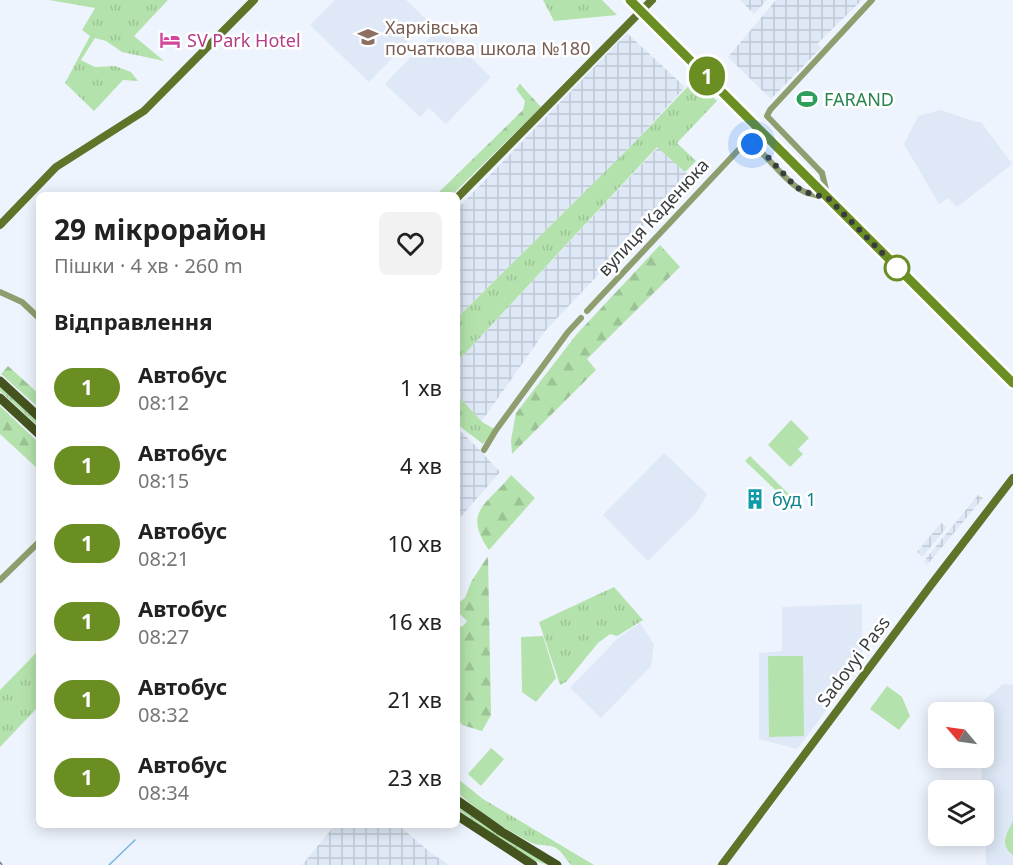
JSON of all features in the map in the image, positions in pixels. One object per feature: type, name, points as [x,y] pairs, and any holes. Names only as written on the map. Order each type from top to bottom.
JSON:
[{"type":"main road","points":[[0,381],[36,414]]},
{"type":"main road","points":[[0,398],[36,431]]},
{"type":"main road","points":[[460,802],[502,832],[557,865]]},
{"type":"main road","points":[[460,817],[533,865]]},
{"type":"street","points":[[0,225],[56,167],[144,111],[254,0]]},
{"type":"street","points":[[630,0],[1013,383]]},
{"type":"street","points":[[460,195],[652,0]]},
{"type":"street","points":[[828,198],[822,173],[767,116],[770,110],[872,0]]},
{"type":"street","name":"вулиця Каденюка","points":[[587,311],[743,145],[752,144],[763,152],[796,187],[805,192]]},
{"type":"street","points":[[805,192],[821,181],[822,173]]},
{"type":"street","points":[[805,192],[828,198]]},
{"type":"street","points":[[0,292],[22,302],[36,315]]},
{"type":"street","points":[[484,450],[496,430],[568,332],[581,318]]},
{"type":"street","name":"Sadovyi Pass","points":[[722,865],[933,581],[1013,478]]},
{"type":"street","points":[[0,580],[36,545]]},
{"type":"shaded area","name":"Харківська початкова школа №180","points":[[335,0],[406,0],[428,21],[369,82],[310,25]]},
{"type":"shaded area","points":[[740,0],[767,0],[754,14]]},
{"type":"shaded area","points":[[776,0],[862,0],[817,44],[821,48],[771,99],[728,57]]},
{"type":"shaded area","points":[[440,27],[491,77],[446,124],[429,108],[420,117],[385,84]]},
{"type":"shaded area","points":[[627,33],[685,87],[633,144],[460,315],[460,206]]},
{"type":"shaded area","points":[[941,110],[981,122],[1012,164],[957,207],[948,198],[939,204],[904,144],[918,116]]},
{"type":"shaded area","points":[[658,147],[691,177],[546,330],[481,422],[460,398],[460,359]]},
{"type":"shaded area","points":[[460,431],[500,472],[460,518]]},
{"type":"shaded area","points":[[664,453],[707,494],[697,512],[648,561],[603,515]]},
{"type":"shaded area","points":[[978,495],[983,498],[927,565],[924,561]]},
{"type":"shaded area","points":[[941,523],[947,527],[922,557],[917,552]]},
{"type":"shaded area","points":[[862,604],[862,663],[797,749],[759,739],[759,653],[782,651],[782,607]]},
{"type":"shaded area","points":[[640,623],[654,644],[651,666],[601,718],[570,688],[618,638]]},
{"type":"shaded area","points":[[1003,684],[1013,685],[1013,865],[986,865],[985,846],[994,846],[994,780],[982,780],[981,768],[994,768],[994,702],[983,702]]},
{"type":"shaded area","points":[[333,828],[402,828],[449,865],[302,865]]},
{"type":"green space","points":[[49,0],[168,0],[134,36],[164,61],[122,52],[106,41],[95,38],[81,60],[95,67],[115,66],[131,72],[138,81],[123,80],[94,111],[65,83],[90,36],[82,30],[95,8]]},
{"type":"green space","points":[[543,0],[602,0],[617,15],[554,21]]},
{"type":"green space","points":[[695,79],[717,101],[677,143],[696,161],[685,172],[657,147],[460,359],[460,315],[633,144]]},
{"type":"green space","points":[[520,84],[541,107],[455,192],[439,192],[523,110],[525,101],[516,89]]},
{"type":"green space","points":[[660,245],[680,267],[587,359],[596,370],[512,454],[511,440],[516,413],[576,335]]},
{"type":"green space","points":[[8,366],[36,391],[36,405],[1,374]]},
{"type":"green space","points":[[0,387],[36,420],[36,424],[0,391]]},
{"type":"green space","points":[[460,398],[482,422],[496,430],[483,444],[460,427]]},
{"type":"green space","points":[[0,406],[36,440],[36,467],[0,434]]},
{"type":"green space","points":[[791,420],[809,438],[798,449],[803,454],[790,467],[768,445]]},
{"type":"green space","points":[[750,456],[793,498],[788,502],[745,461]]},
{"type":"green space","points":[[511,475],[535,498],[489,550],[481,536],[478,516],[481,508]]},
{"type":"green space","points":[[488,556],[491,715],[482,731],[462,725],[460,722],[460,627],[467,621],[460,614],[460,602],[465,598],[471,582]]},
{"type":"green space","points":[[614,587],[643,620],[617,636],[610,634],[598,643],[566,682],[560,685],[539,622]]},
{"type":"green space","points":[[543,636],[556,678],[536,702],[522,692],[521,637]]},
{"type":"green space","points":[[36,653],[36,709],[0,747],[0,690]]},
{"type":"green space","points":[[768,656],[803,656],[804,736],[769,737]]},
{"type":"green space","points":[[887,686],[902,697],[910,716],[899,730],[870,709]]},
{"type":"green space","points":[[491,748],[504,759],[481,786],[468,774]]},
{"type":"green space","points":[[460,781],[483,799],[594,865],[571,865],[554,847],[532,843],[474,807],[460,795]]},
{"type":"green space","points":[[460,805],[550,865],[531,858],[460,811]]},
{"type":"green space","points":[[1013,821],[1013,855],[1005,843]]},
{"type":"waterway","points":[[109,865],[135,840]]},
{"type":"bus line","name":"1","points":[[630,0],[1013,383]]},
{"type":"place","name":"Харківська початкова школа №180","points":[[368,37]]},
{"type":"place","name":"SV Park Hotel","points":[[170,40]]},
{"type":"place","name":"FARAND","points":[[807,99]]},
{"type":"place","name":"буд 1","points":[[755,499]]},
{"type":"route","points":[[752,144],[763,152],[796,187],[805,192],[828,198],[897,268]]}]
